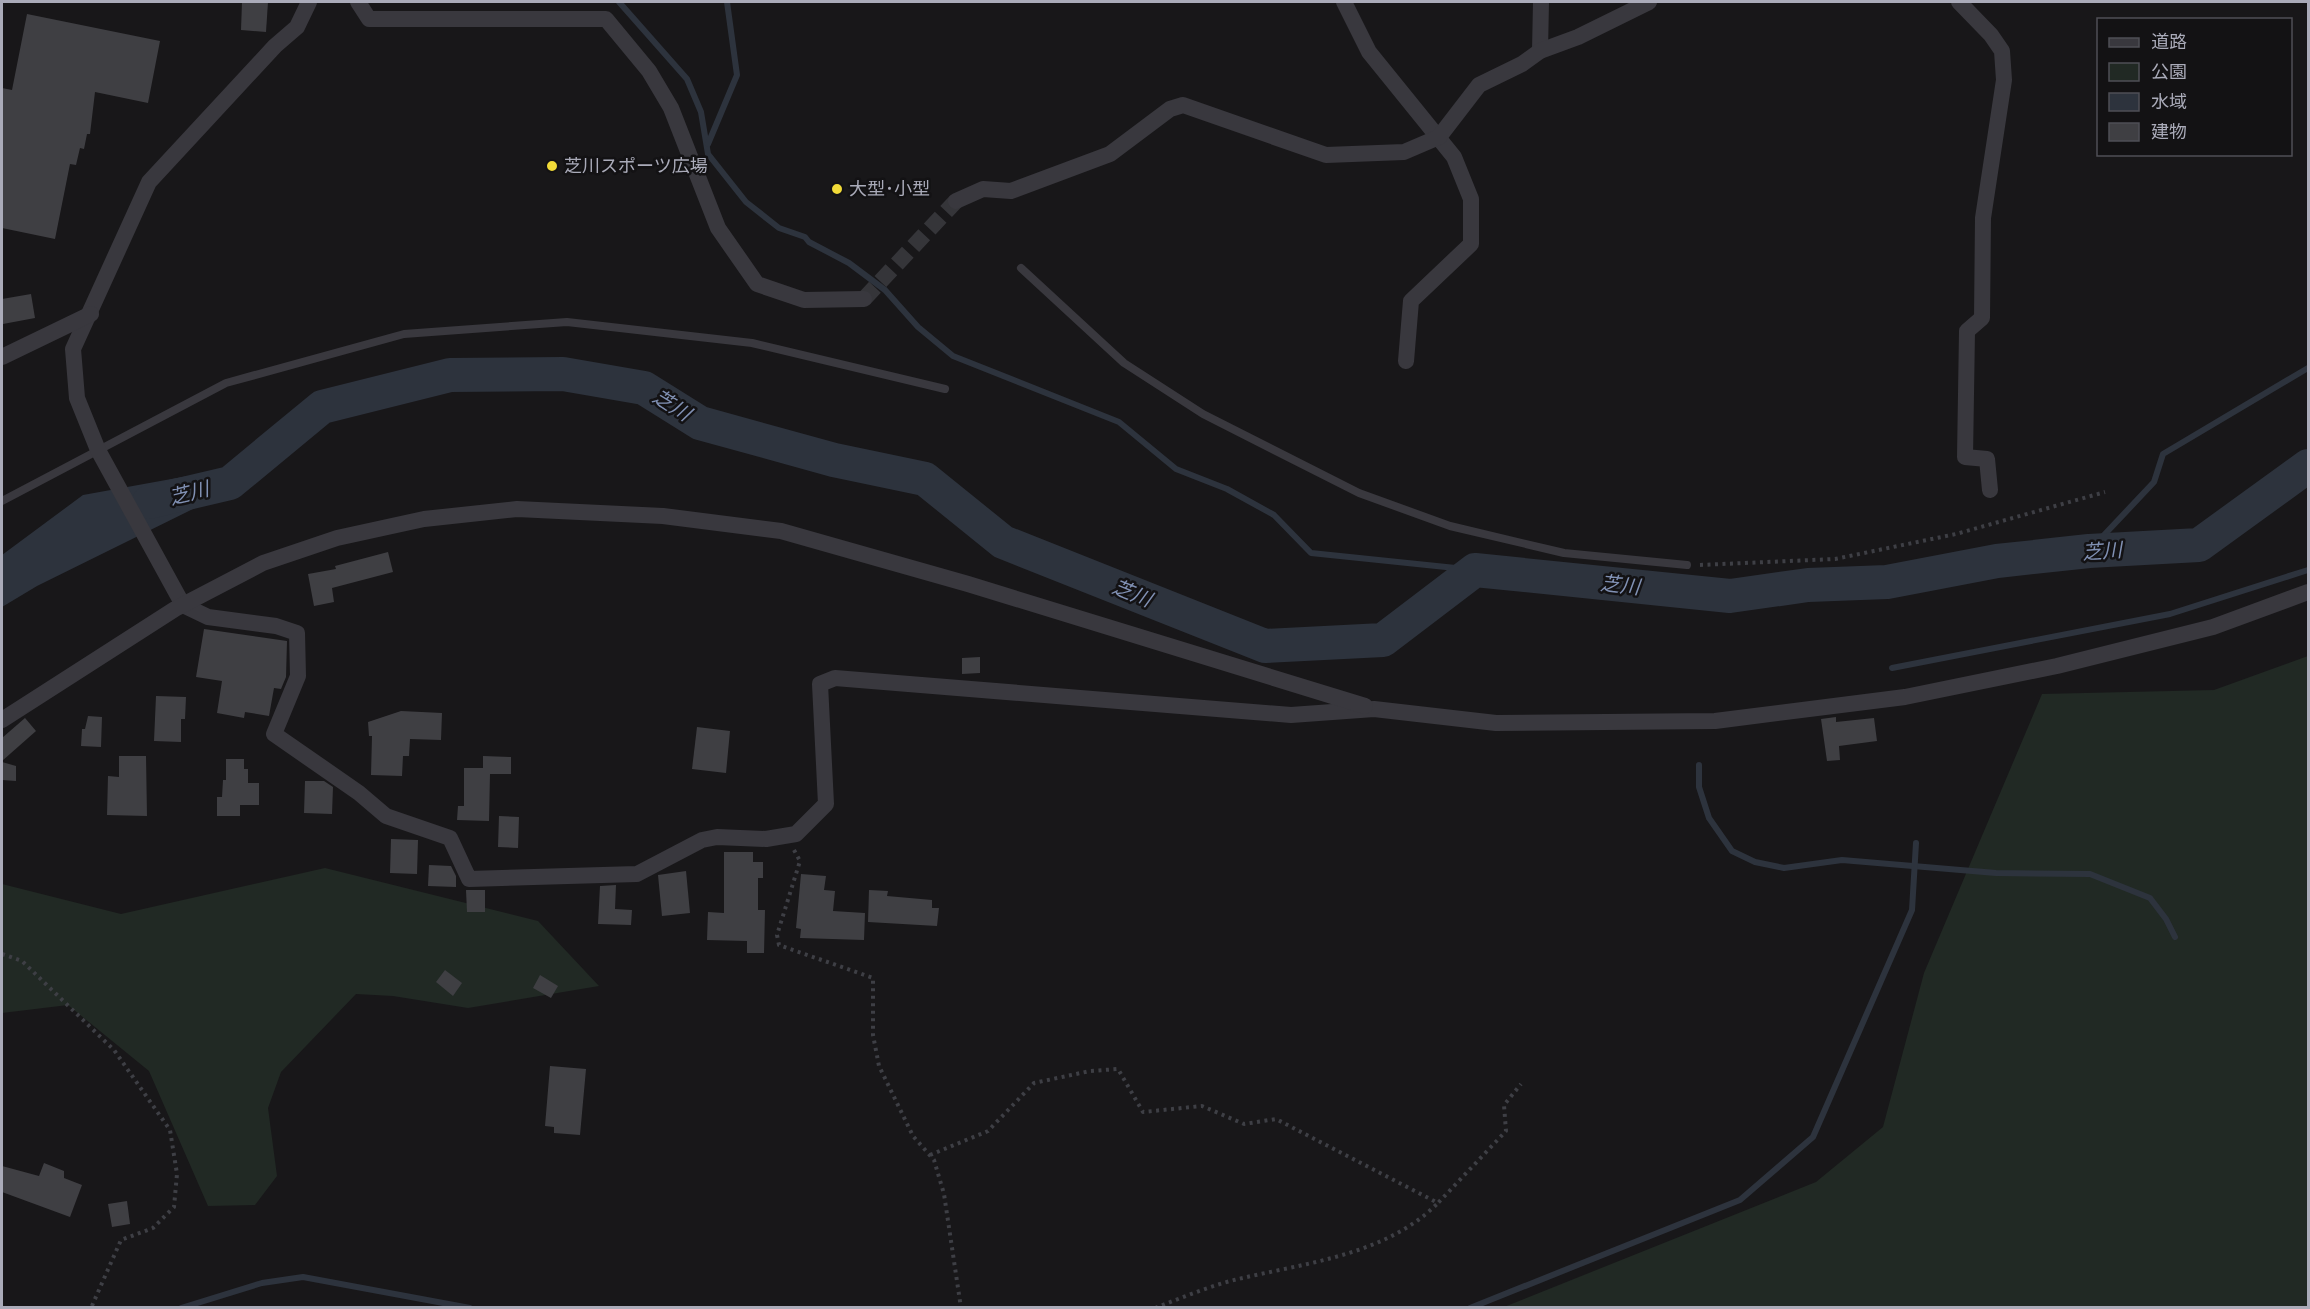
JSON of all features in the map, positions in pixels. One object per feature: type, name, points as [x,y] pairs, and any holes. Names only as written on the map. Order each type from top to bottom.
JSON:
[{"type":"street","points":[[309,2],[297,27],[275,46],[149,182],[91,314],[73,349],[77,398],[98,450],[183,604],[208,617],[276,626],[297,633],[298,676],[274,734],[359,793],[386,816],[450,838],[469,879],[637,874],[702,840],[717,837],[766,839],[796,834],[826,804],[820,684],[836,678],[1291,715],[1374,709]]},
{"type":"street","points":[[358,2],[369,19],[606,19],[649,71],[671,108],[718,228],[757,284],[804,300],[864,299]]},
{"type":"street","points":[[1344,2],[1369,52],[1454,157],[1471,199],[1471,244],[1411,301],[1406,361]]},
{"type":"street","points":[[1540,51],[1541,2]]},
{"type":"street","points":[[956,201],[983,189],[1011,191],[1110,154],[1170,109],[1183,105],[1290,140],[1326,155],[1404,152],[1439,137],[1479,86],[1522,64],[1540,51],[1578,37],[1649,2]]},
{"type":"street","points":[[1959,2],[1991,35],[2002,51],[2004,80],[1983,218],[1982,318],[1967,331],[1965,457],[1987,459],[1990,490]]},
{"type":"street","points":[[2,357],[91,314]]},
{"type":"street","points":[[2,720],[183,604],[263,563],[337,538],[424,519],[517,509],[663,516],[781,531],[878,557],[1374,709],[1496,723],[1715,721],[1881,700],[2057,666],[2213,627],[2308,592]]},
{"type":"lane","points":[[1021,268],[1124,363],[1203,414],[1359,494],[1450,526],[1564,554],[1687,565]]},
{"type":"lane","points":[[2,501],[226,383],[393,337],[567,322],[752,343],[945,389]]},
{"type":"path","points":[[1687,565],[1835,559],[1956,534],[2105,492]]},
{"type":"path","points":[[787,837],[800,861],[777,935],[778,945],[873,978],[873,1035],[879,1066],[913,1136],[934,1160],[944,1194],[961,1308]]},
{"type":"path","points":[[2,954],[22,961],[114,1050],[170,1130],[177,1174],[174,1207],[153,1228],[121,1240],[91,1308]]},
{"type":"path","points":[[930,1155],[988,1131],[1035,1083],[1090,1071],[1118,1069],[1143,1112],[1202,1106],[1244,1124],[1276,1119],[1438,1203]]},
{"type":"path","points":[[1155,1308],[1230,1281],[1369,1248],[1422,1218],[1506,1131],[1504,1105],[1521,1084]]},
{"type":"green space","points":[[2308,656],[2308,1307],[1504,1307],[1816,1182],[1883,1127],[1924,973],[2042,694],[2214,690]]},
{"type":"green space","points":[[325,868],[538,921],[599,986],[468,1008],[393,996],[356,994],[281,1072],[268,1108],[277,1176],[255,1205],[208,1206],[149,1071],[68,1005],[2,1013],[2,884],[121,914]]},
{"type":"water","points":[[188,476],[199,506],[37,586],[2,607],[2,555],[83,495]]},
{"type":"building","points":[[242,2],[268,2],[266,32],[241,30]]},
{"type":"building","points":[[27,14],[160,41],[148,103],[95,92],[90,134],[87,134],[84,149],[80,148],[76,165],[70,164],[55,239],[2,228],[2,88],[12,90]]},
{"type":"building","points":[[31,294],[35,318],[3,324],[2,299]]},
{"type":"building","points":[[388,552],[393,572],[332,588],[334,602],[314,606],[308,574],[336,569],[335,566]]},
{"type":"building","points":[[204,629],[287,641],[286,677],[281,689],[274,688],[269,716],[245,712],[244,718],[217,713],[222,681],[196,677]]},
{"type":"building","points":[[980,657],[980,673],[962,674],[962,658]]},
{"type":"building","points":[[156,696],[186,697],[185,719],[181,719],[181,742],[154,741]]},
{"type":"building","points":[[401,711],[442,713],[441,740],[410,739],[409,756],[403,756],[402,776],[371,775],[372,736],[369,736],[368,722]]},
{"type":"building","points":[[88,716],[102,717],[101,747],[81,746],[82,729],[85,729]]},
{"type":"building","points":[[1836,717],[1836,722],[1874,718],[1877,741],[1839,746],[1840,760],[1827,761],[1821,719]]},
{"type":"building","points":[[25,718],[36,731],[2,761],[2,738]]},
{"type":"building","points":[[697,727],[730,731],[726,773],[692,769]]},
{"type":"building","points":[[119,756],[146,756],[147,816],[107,815],[108,776],[119,777]]},
{"type":"building","points":[[483,756],[511,757],[511,774],[490,774],[489,821],[457,820],[458,806],[464,806],[464,768],[483,768]]},
{"type":"building","points":[[226,759],[244,759],[244,769],[248,769],[248,783],[259,783],[259,805],[240,805],[240,816],[217,816],[217,797],[222,797],[223,780],[226,780]]},
{"type":"building","points":[[2,762],[16,766],[16,781],[2,780]]},
{"type":"building","points":[[305,781],[324,781],[333,787],[332,814],[304,813]]},
{"type":"building","points":[[499,816],[519,817],[518,848],[498,847]]},
{"type":"building","points":[[391,839],[418,840],[417,874],[390,873]]},
{"type":"building","points":[[724,852],[753,852],[753,862],[763,862],[763,878],[758,878],[758,910],[765,910],[764,953],[747,953],[747,941],[707,940],[708,912],[724,913]]},
{"type":"building","points":[[429,865],[451,866],[456,876],[456,887],[428,886]]},
{"type":"building","points":[[686,871],[690,913],[662,916],[658,875]]},
{"type":"building","points":[[801,874],[826,876],[824,890],[835,891],[833,911],[865,913],[864,940],[800,938],[801,929],[796,928]]},
{"type":"building","points":[[616,885],[615,909],[632,910],[631,925],[598,924],[600,886]]},
{"type":"building","points":[[466,890],[485,890],[485,912],[467,912]]},
{"type":"building","points":[[869,890],[888,891],[887,896],[932,900],[932,908],[939,908],[937,926],[868,922]]},
{"type":"building","points":[[445,970],[462,983],[453,996],[436,982]]},
{"type":"building","points":[[540,975],[558,986],[551,998],[533,988]]},
{"type":"building","points":[[550,1066],[586,1069],[580,1135],[554,1133],[554,1127],[545,1126]]},
{"type":"building","points":[[44,1163],[64,1171],[64,1178],[82,1185],[70,1217],[2,1192],[2,1166],[39,1176]]},
{"type":"building","points":[[127,1201],[130,1224],[112,1227],[108,1204]]},
{"type":"waterway","points":[[619,2],[687,79],[701,112],[708,154],[746,202],[779,228],[805,237],[809,242],[849,263],[885,290],[918,327],[953,356],[1119,422],[1176,469],[1227,489],[1274,515],[1311,553],[1475,570]]},
{"type":"waterway","points":[[708,144],[737,75],[727,2]]},
{"type":"waterway","points":[[2089,551],[2154,482],[2163,454],[2308,368]]},
{"type":"waterway","name":"芝川","points":[[149,502],[230,483],[322,407],[450,375],[563,374],[644,388],[700,423],[834,460],[925,479],[1003,542],[1265,646],[1383,640],[1475,570],[1730,596],[1808,585],[1887,582],[1997,561],[2089,551],[2199,545],[2308,466]]},
{"type":"waterway","points":[[1892,668],[2170,614],[2308,570]]},
{"type":"waterway","points":[[1699,765],[1699,787],[1709,818],[1732,851],[1755,862],[1784,868],[1842,860],[1996,873],[2090,874],[2150,898],[2166,919],[2175,937]]},
{"type":"waterway","points":[[1470,1308],[1740,1200],[1813,1137],[1912,910],[1916,843]]},
{"type":"waterway","points":[[181,1308],[262,1283],[303,1277],[470,1308]]},
{"type":"tunnel","points":[[864,299],[956,201]]},
{"type":"place","name":"芝川スポーツ広場","points":[[552,166]]},
{"type":"place","name":"大型･小型","points":[[837,189]]}]
